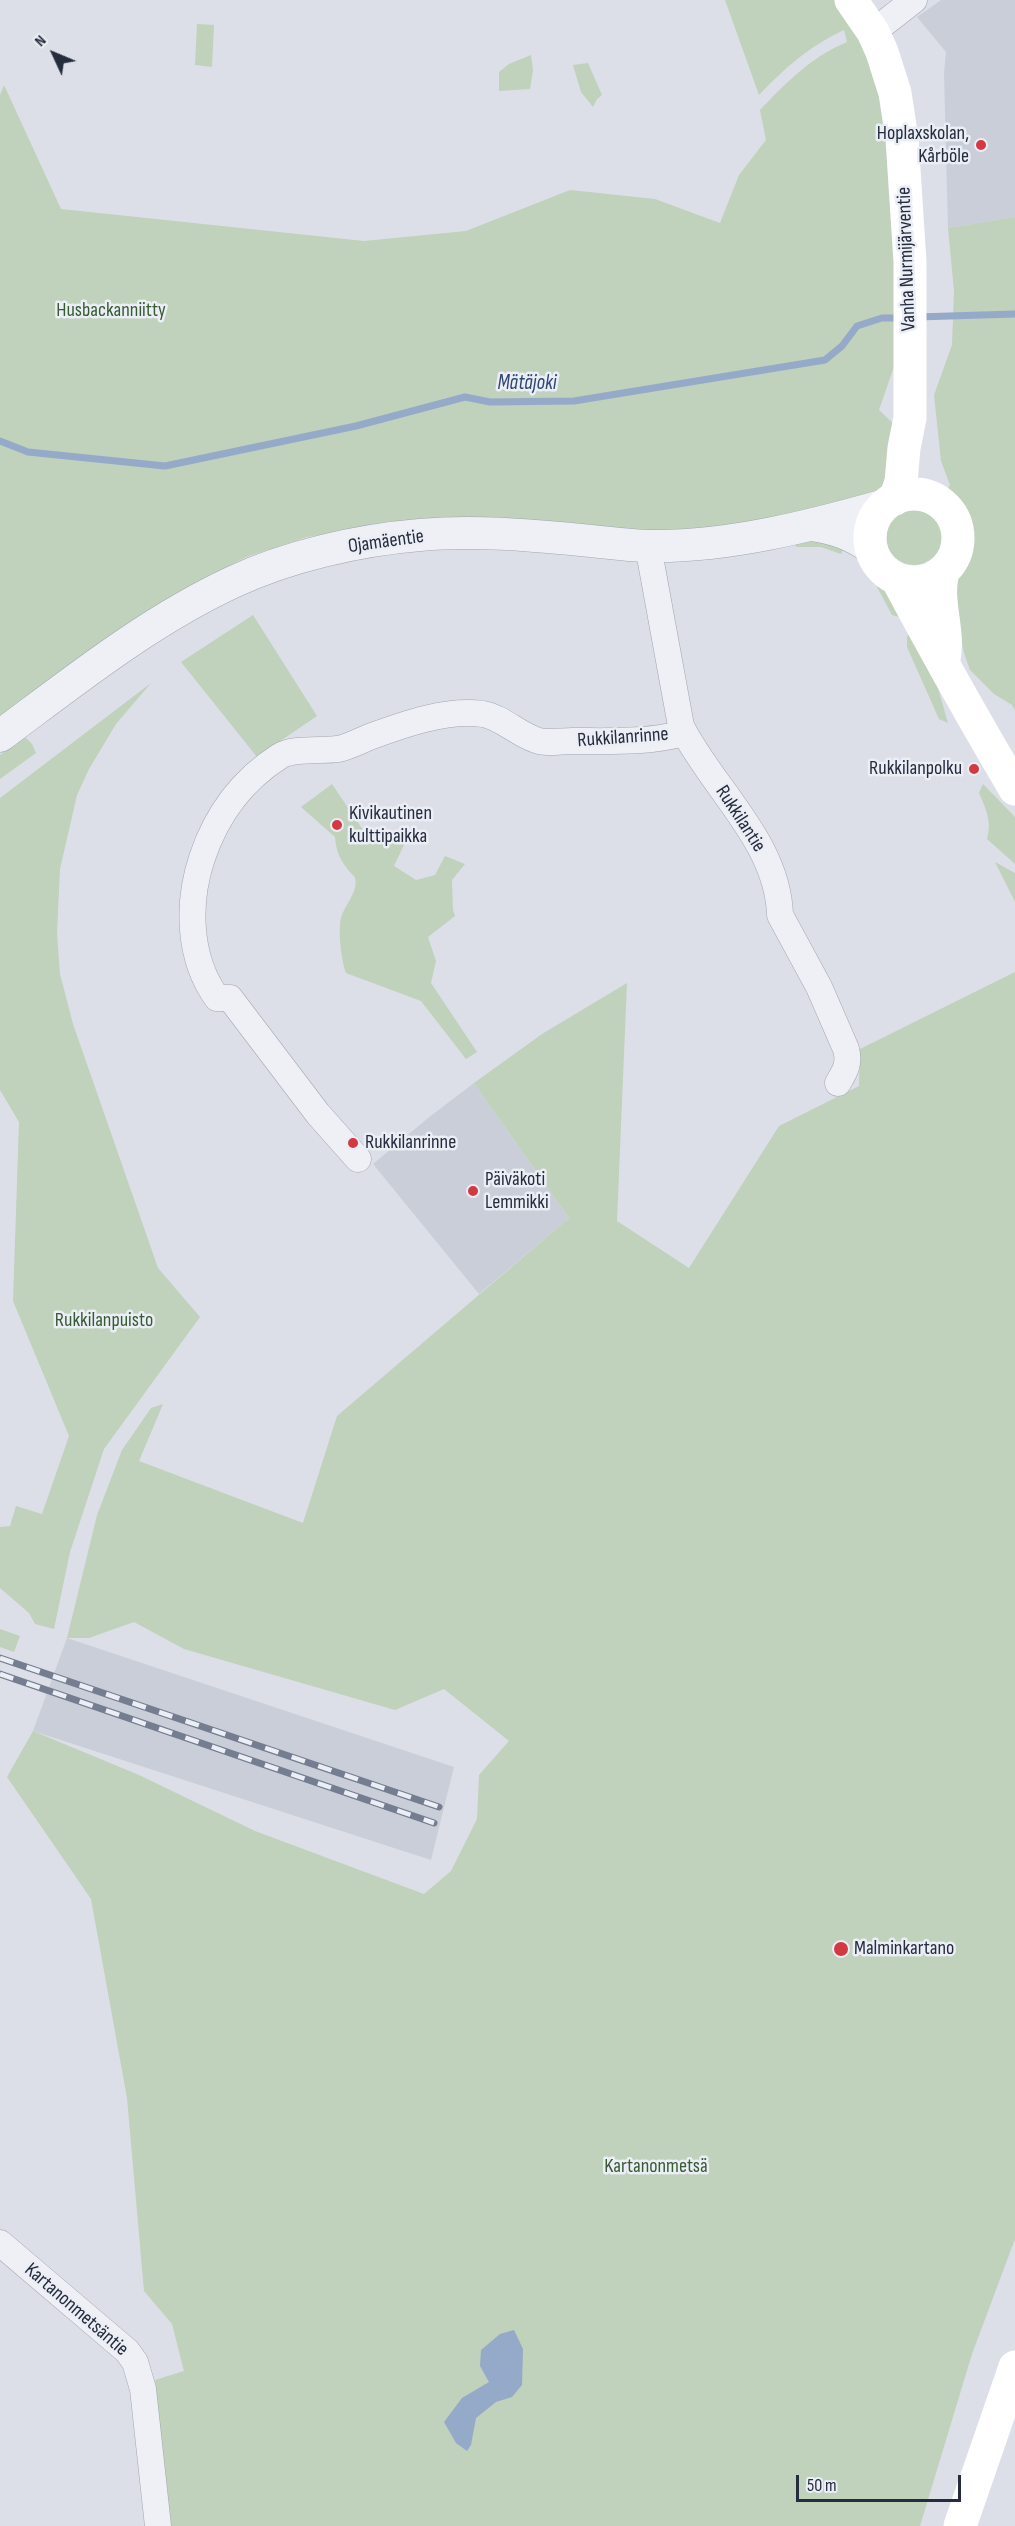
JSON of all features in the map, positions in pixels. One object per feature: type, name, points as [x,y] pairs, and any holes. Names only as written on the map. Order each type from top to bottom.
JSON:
[{"type":"main road","name":"Vanha Nurmijärventie","points":[[852,0],[873,32],[895,93],[902,139],[910,262],[910,418],[901,482],[890,502]]},
{"type":"main road","name":"Vanha Nurmijärventie","points":[[910,418],[922,447],[935,500]]},
{"type":"main road","points":[[942,572],[925,581],[916,582],[897,579],[880,567],[871,548],[872,525],[890,502],[915,495],[935,500],[949,512],[957,528],[956,552],[942,572],[940,583],[947,646],[943,661]]},
{"type":"main road","points":[[897,579],[925,634],[943,661],[1015,789]]},
{"type":"main road","points":[[960,2526],[1015,2367]]},
{"type":"street","points":[[873,32],[914,0]]},
{"type":"street","name":"Ojamäentie","points":[[6,732],[146,631],[197,600],[243,578],[311,554],[420,535],[493,533],[648,546],[695,545],[807,524],[890,502]]},
{"type":"street","name":"Ojamäentie","points":[[807,524],[834,528],[850,534],[871,548]]},
{"type":"street","name":"Rukkilantie","points":[[648,546],[676,706],[684,733],[769,864],[780,901],[780,915],[819,987],[846,1050],[848,1065],[838,1083]]},
{"type":"street","name":"Rukkilanrinne","points":[[358,1159],[318,1114],[230,998],[217,998],[207,985],[201,969],[196,951],[192,915],[197,874],[210,833],[231,802],[261,769],[283,753],[340,748],[394,728],[467,713],[485,714],[538,741],[654,740],[684,733]]},
{"type":"street","name":"Kartanonmetsäntie","points":[[0,2244],[127,2351],[135,2362],[143,2389],[158,2526]]},
{"type":"shaded area","name":"Hoplaxskolan, Kårböle","points":[[941,0],[1015,0],[1015,217],[948,228],[944,73],[946,52],[917,17]]},
{"type":"shaded area","name":"Päiväkoti Lemmikki","points":[[474,1083],[569,1218],[479,1294],[373,1164]]},
{"type":"shaded area","points":[[67,1638],[454,1767],[431,1860],[33,1731]]},
{"type":"green space","name":"Husbackanniitty","points":[[725,0],[835,0],[866,48],[884,105],[895,224],[896,361],[879,410],[895,425],[883,489],[862,503],[695,531],[349,530],[307,537],[246,557],[181,591],[0,717],[0,95],[4,85],[61,209],[364,241],[466,231],[570,190],[655,199],[720,223],[739,175],[766,140],[760,110],[811,63],[847,42],[844,30],[819,43],[788,67],[759,95]]},
{"type":"green space","points":[[197,24],[214,25],[212,67],[195,65]]},
{"type":"green space","points":[[531,55],[533,70],[530,89],[499,91],[499,72],[509,64]]},
{"type":"green space","points":[[588,63],[602,95],[593,107],[581,92],[573,65]]},
{"type":"green space","points":[[1015,217],[1015,711],[1012,705],[994,694],[970,670],[964,653],[950,583],[967,550],[968,534],[961,509],[946,492],[950,485],[941,461],[934,395],[952,345],[954,291],[948,228]]},
{"type":"green space","points":[[914,509],[929,514],[937,522],[942,537],[937,552],[929,560],[914,565],[899,560],[891,552],[886,537],[891,522],[899,514]]},
{"type":"green space","points":[[811,538],[846,544],[841,554],[821,547],[796,547],[794,539]]},
{"type":"green space","points":[[886,584],[899,617],[892,615],[877,587]]},
{"type":"green space","points":[[253,615],[317,716],[257,757],[181,662]]},
{"type":"green space","points":[[913,632],[934,674],[948,723],[939,719],[907,647],[907,636]]},
{"type":"green space","name":"Rukkilanpuisto","points":[[151,683],[116,724],[89,769],[77,795],[60,869],[57,933],[60,974],[73,1024],[158,1268],[200,1317],[104,1449],[70,1552],[54,1629],[35,1624],[29,1613],[0,1588],[0,1527],[10,1526],[16,1506],[42,1514],[69,1436],[13,1301],[19,1122],[0,1090],[0,798]]},
{"type":"green space","points":[[25,737],[32,744],[36,753],[0,779],[0,755]]},
{"type":"green space","points":[[332,784],[365,833],[411,830],[394,866],[416,880],[435,875],[445,856],[465,864],[452,880],[455,916],[428,937],[436,961],[431,983],[477,1052],[466,1059],[421,1001],[346,973],[340,945],[340,924],[355,888],[355,878],[337,851],[335,837],[301,807]]},
{"type":"green space","points":[[983,784],[1015,817],[1015,864],[987,839],[989,821],[979,793]]},
{"type":"green space","points":[[995,862],[1015,873],[1015,902]]},
{"type":"green space","name":"Kartanonmetsä","points":[[1015,972],[1015,2239],[972,2354],[920,2526],[169,2526],[155,2380],[184,2371],[172,2324],[144,2291],[127,2098],[91,1899],[7,1777],[33,1731],[139,1775],[255,1831],[424,1894],[451,1871],[477,1819],[479,1775],[509,1741],[444,1689],[395,1710],[184,1649],[134,1622],[89,1638],[67,1638],[97,1515],[122,1450],[151,1408],[163,1404],[139,1461],[303,1523],[337,1416],[569,1218],[474,1083],[542,1034],[627,983],[617,1221],[689,1268],[779,1126],[859,1086],[860,1049]]},
{"type":"green space","points":[[0,1629],[20,1636],[14,1652],[0,1647]]},
{"type":"water","points":[[514,2330],[523,2349],[522,2385],[512,2397],[496,2402],[476,2418],[471,2445],[467,2451],[456,2443],[444,2422],[462,2398],[489,2382],[480,2366],[481,2350],[500,2334]]},
{"type":"waterway","name":"Mätäjoki","points":[[917,317],[1015,314]]},
{"type":"waterway","name":"Mätäjoki","points":[[0,441],[28,452],[165,466],[356,426],[465,397],[490,402],[574,401],[825,360],[842,346],[857,326],[882,318],[900,318]]},
{"type":"railway","points":[[0,1658],[439,1807]]},
{"type":"railway","points":[[0,1674],[434,1823]]},
{"type":"place","name":"Hoplaxskolan, Kårböle","points":[[981,145]]},
{"type":"place","name":"Rukkilanpolku","points":[[974,769]]},
{"type":"place","name":"Kivikautinen kulttipaikka","points":[[337,825]]},
{"type":"place","name":"Rukkilanrinne","points":[[353,1143]]},
{"type":"place","name":"Päiväkoti Lemmikki","points":[[473,1191]]},
{"type":"place","name":"Malminkartano","points":[[841,1949]]}]
